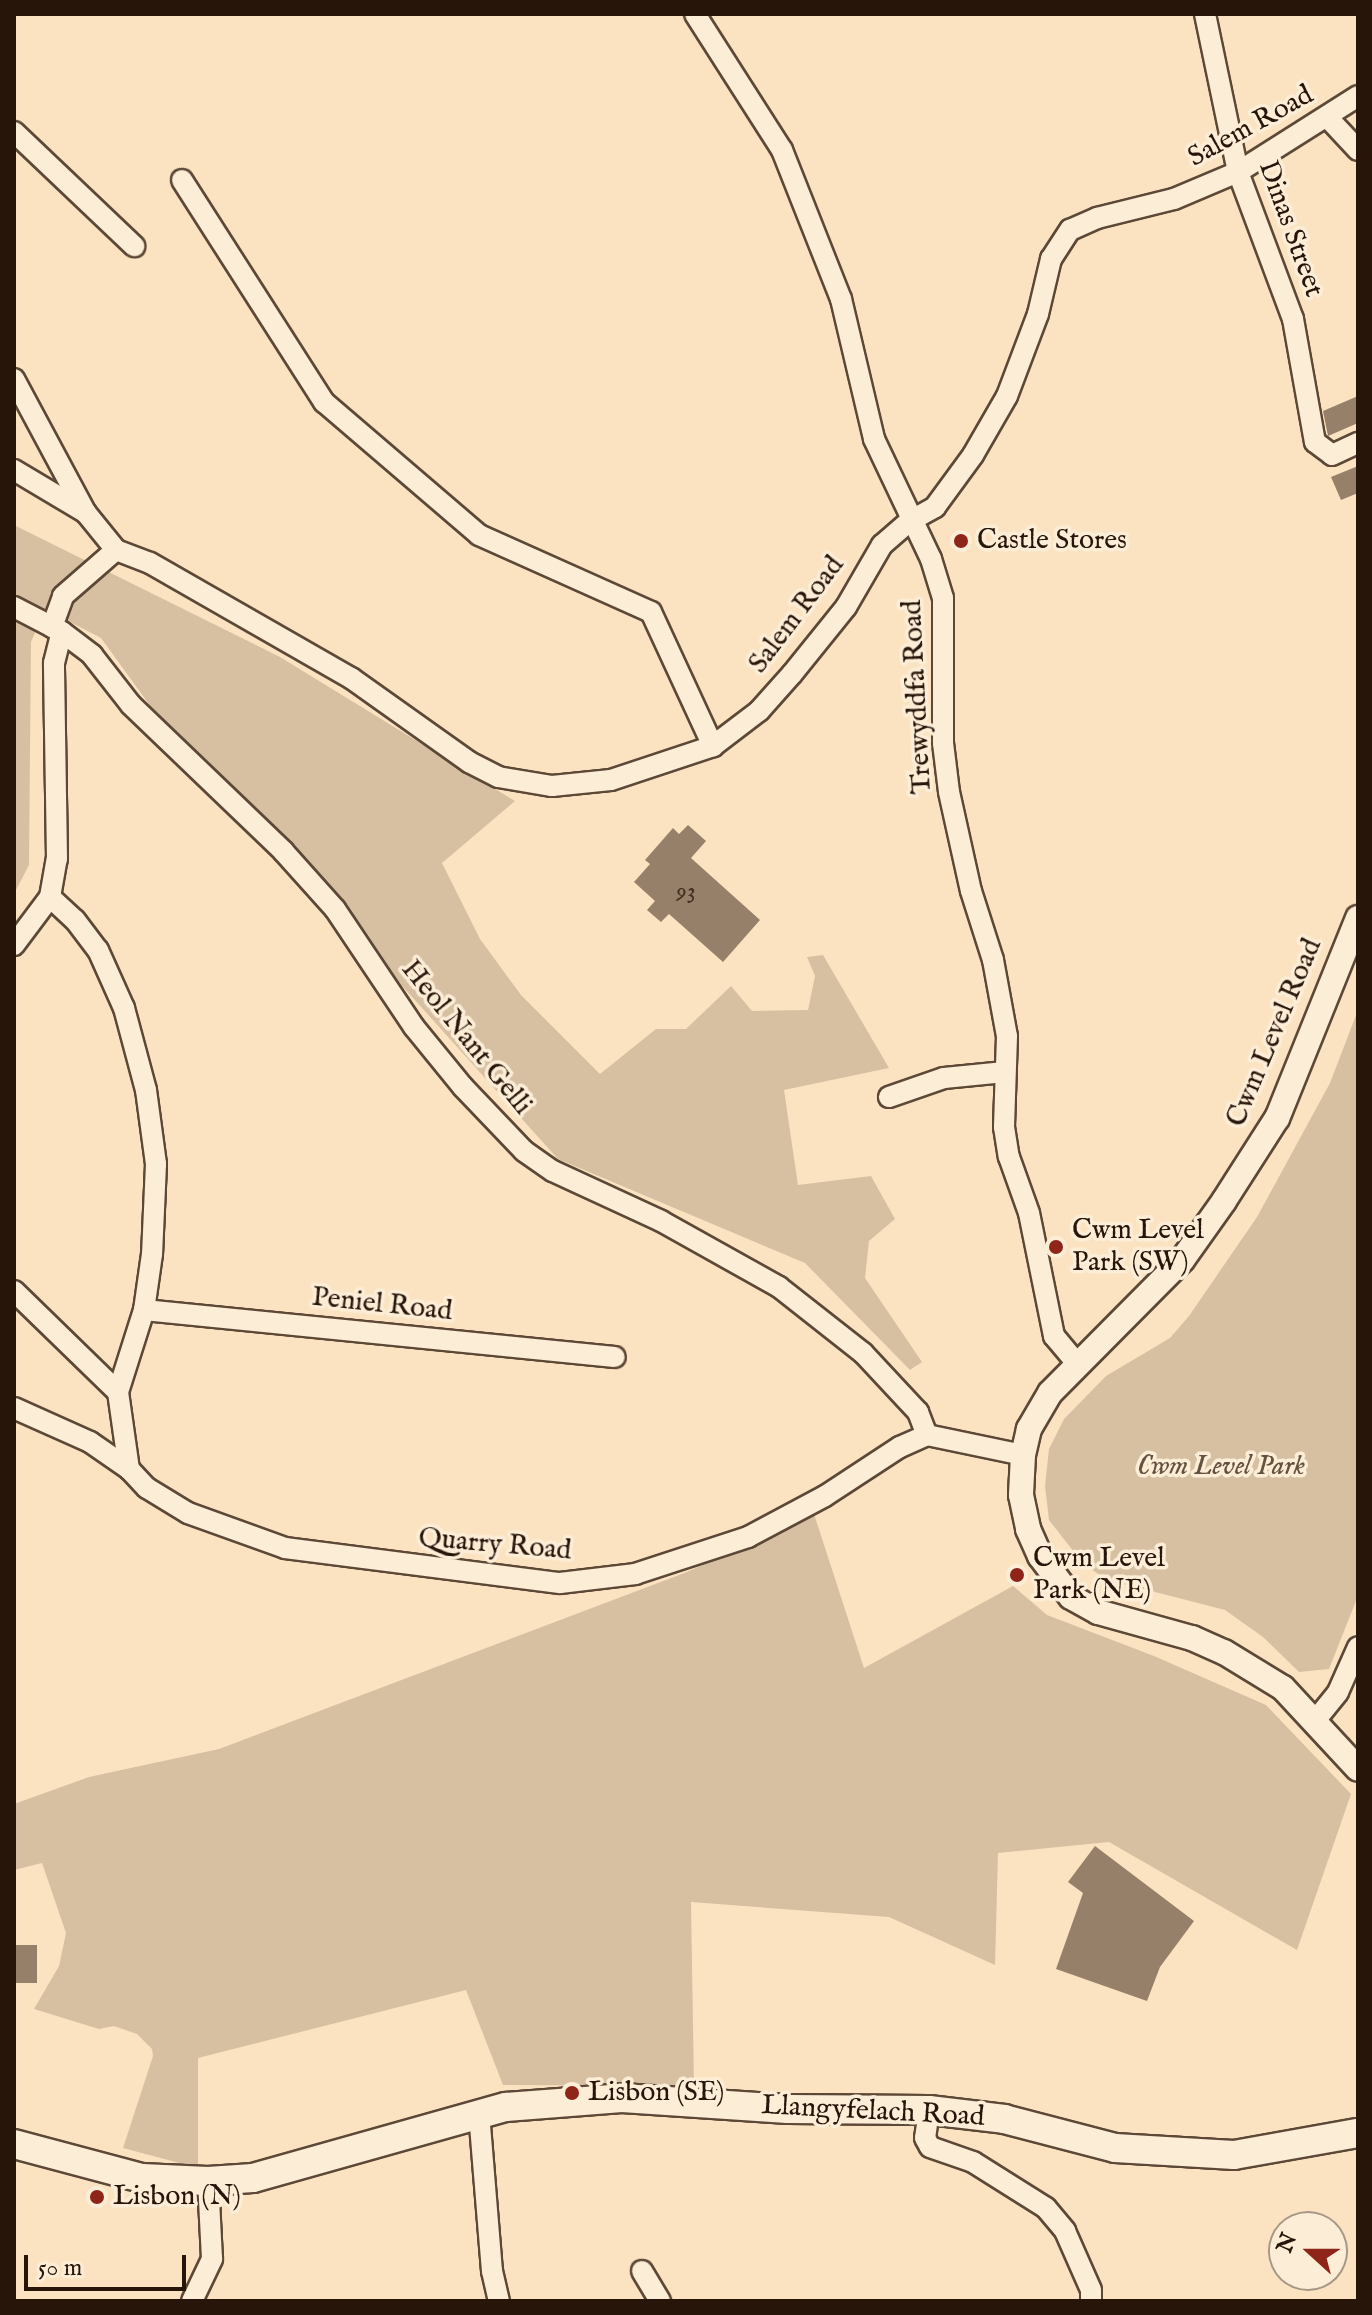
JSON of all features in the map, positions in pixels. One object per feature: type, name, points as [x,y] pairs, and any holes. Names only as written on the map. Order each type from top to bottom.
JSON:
[{"type":"main road","name":"Llangyfelach Road","points":[[14,2144],[142,2178],[208,2181],[253,2178],[506,2107],[622,2098],[788,2109],[929,2110],[1004,2119],[1115,2148],[1234,2155],[1358,2133]]},
{"type":"street","name":"Trewyddfa Road","points":[[695,14],[782,150],[841,299],[874,439],[910,521],[931,559],[943,598],[943,743],[949,792],[971,891],[993,960],[1007,1036],[1004,1127],[1009,1157],[1029,1213],[1054,1336],[1077,1363]]},
{"type":"street","name":"Dinas Street","points":[[1205,14],[1238,172],[1293,319],[1315,442],[1332,455],[1358,443]]},
{"type":"street","name":"Salem Road","points":[[119,554],[351,678],[469,762],[498,777],[552,786],[611,780],[713,746],[759,711],[846,607],[882,545],[910,521],[935,507],[973,455],[1000,408],[1038,314],[1051,259],[1070,230],[1097,218],[1174,199],[1238,172],[1328,118],[1358,96]]},
{"type":"street","points":[[1328,118],[1358,150]]},
{"type":"street","points":[[14,132],[134,246]]},
{"type":"street","points":[[182,180],[324,402],[479,535],[651,612],[713,746]]},
{"type":"street","points":[[14,379],[86,513],[119,554],[63,596],[54,663],[57,859],[50,897],[14,945]]},
{"type":"street","points":[[14,470],[86,513]]},
{"type":"street","name":"Heol Nant Gelli","points":[[14,607],[57,629],[92,655],[131,705],[283,851],[335,909],[414,1027],[463,1087],[524,1151],[553,1171],[661,1221],[779,1287],[863,1353],[918,1412],[927,1435]]},
{"type":"street","points":[[50,897],[75,920],[98,950],[124,1008],[146,1090],[156,1164],[152,1254],[144,1310],[118,1392],[129,1469]]},
{"type":"street","name":"Cwm Level Road","points":[[1358,918],[1277,1118],[1182,1260],[1050,1393],[1029,1429],[1023,1455],[1021,1495],[1028,1529],[1040,1556],[1071,1597],[1098,1612],[1192,1638],[1224,1652],[1283,1688],[1358,1769]]},
{"type":"street","points":[[889,1097],[944,1078],[1005,1072]]},
{"type":"street","points":[[14,1291],[118,1392]]},
{"type":"street","name":"Peniel Road","points":[[144,1310],[615,1357]]},
{"type":"street","name":"Quarry Road","points":[[14,1408],[90,1442],[129,1469],[147,1488],[188,1513],[285,1548],[560,1583],[635,1574],[748,1537],[825,1496],[900,1447],[927,1435]]},
{"type":"street","points":[[927,1435],[1023,1455]]},
{"type":"street","points":[[1314,1722],[1338,1692],[1358,1647]]},
{"type":"street","points":[[929,2110],[925,2138],[930,2147],[973,2162],[1046,2208],[1065,2231],[1091,2290],[1091,2301]]},
{"type":"street","points":[[479,2113],[492,2271],[499,2301]]},
{"type":"street","points":[[192,2301],[212,2259],[208,2181]]},
{"type":"street","points":[[642,2271],[660,2301]]},
{"type":"green space","points":[[14,525],[280,657],[515,801],[442,863],[480,939],[521,995],[600,1074],[656,1029],[686,1029],[731,986],[752,1011],[808,1010],[815,976],[807,957],[823,955],[889,1068],[784,1090],[798,1185],[871,1176],[895,1219],[869,1241],[865,1278],[922,1362],[910,1370],[805,1263],[558,1159],[151,707],[101,638],[45,609],[31,642],[29,865],[14,894]]},
{"type":"green space","name":"Cwm Level Park","points":[[1358,1010],[1358,1596],[1329,1669],[1299,1672],[1263,1637],[1225,1610],[1124,1584],[1098,1574],[1081,1561],[1049,1520],[1045,1486],[1049,1449],[1064,1419],[1106,1376],[1170,1338],[1189,1316],[1257,1217],[1330,1083]]},
{"type":"green space","points":[[814,1514],[864,1668],[1013,1586],[1047,1615],[1154,1656],[1266,1705],[1351,1794],[1297,1950],[1109,1842],[998,1853],[995,1965],[889,1917],[691,1902],[694,2086],[503,2085],[466,1990],[198,2058],[198,2168],[123,2148],[153,2056],[152,2049],[137,2034],[114,2026],[99,2029],[34,2009],[59,1966],[66,1933],[42,1863],[14,1870],[14,1804],[89,1777],[219,1749],[687,1572]]},
{"type":"building","points":[[1358,396],[1358,423],[1328,436],[1323,411]]},
{"type":"building","points":[[1358,466],[1358,493],[1341,500],[1331,477]]},
{"type":"building","points":[[688,825],[706,841],[691,858],[760,920],[723,962],[669,914],[661,922],[647,910],[655,901],[634,882],[650,864],[645,860],[673,828],[679,834]]},
{"type":"building","points":[[1095,1846],[1194,1921],[1160,1967],[1147,2001],[1056,1969],[1083,1893],[1068,1882]]},
{"type":"building","points":[[14,1945],[37,1945],[37,1983],[14,1983]]},
{"type":"place","name":"Castle Stores","points":[[961,541]]},
{"type":"place","name":"Cwm Level Park (SW)","points":[[1056,1247]]},
{"type":"place","name":"Cwm Level Park (NE)","points":[[1017,1575]]},
{"type":"place","name":"Lisbon (SE)","points":[[572,2093]]},
{"type":"place","name":"Lisbon (N)","points":[[97,2197]]}]
